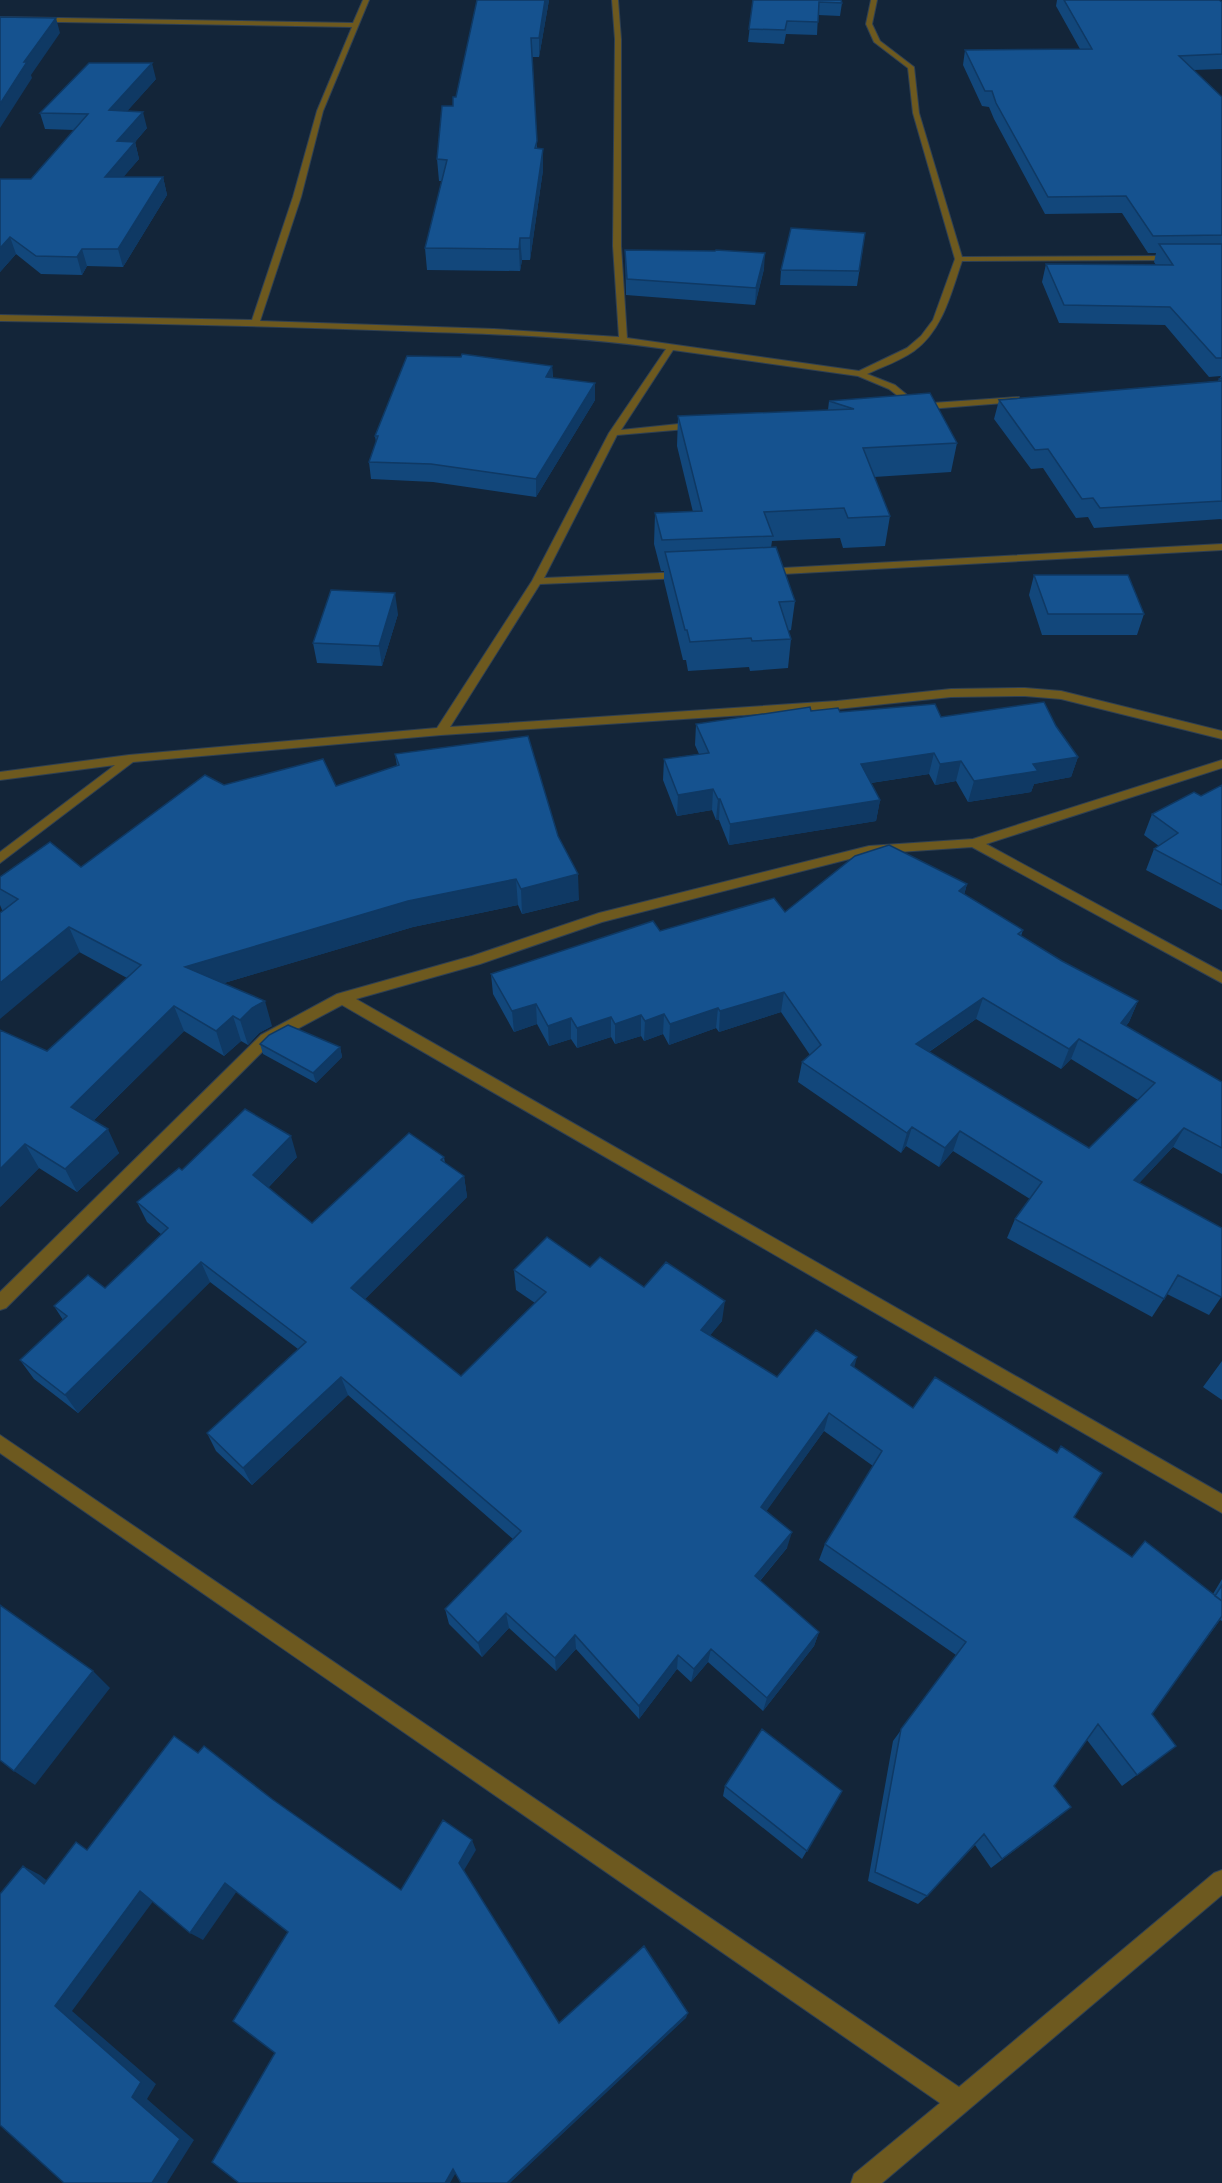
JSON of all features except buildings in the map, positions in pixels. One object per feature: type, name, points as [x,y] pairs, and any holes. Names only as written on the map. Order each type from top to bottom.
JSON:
[{"type":"street","points":[[255,323],[297,197],[320,111],[366,0]]},
{"type":"street","points":[[615,0],[618,39],[617,246],[623,340]]},
{"type":"street","points":[[860,374],[910,350],[924,338],[937,320],[959,259],[916,113],[911,67],[877,42],[869,24],[874,0]]},
{"type":"street","points":[[0,19],[355,25]]},
{"type":"street","points":[[959,259],[1186,258]]},
{"type":"street","points":[[0,318],[255,323],[494,332],[623,340],[860,374],[892,387],[916,406]]},
{"type":"street","points":[[441,731],[537,581],[614,433],[671,347]]},
{"type":"street","points":[[905,408],[1024,398]]},
{"type":"street","points":[[614,433],[707,425]]},
{"type":"street","points":[[753,573],[1222,547]]},
{"type":"street","points":[[537,581],[693,575]]},
{"type":"street","points":[[0,776],[129,759],[441,731],[837,705],[951,693],[1025,692],[1061,695],[1098,702],[1222,735]]},
{"type":"street","points":[[0,859],[129,759]]},
{"type":"street","points":[[0,1303],[266,1039],[342,998],[475,960],[598,918],[869,850],[974,843],[1222,764]]},
{"type":"street","points":[[974,843],[1222,978]]},
{"type":"street","points":[[342,998],[1222,1504]]},
{"type":"street","points":[[0,1443],[958,2101]]},
{"type":"street","points":[[863,2183],[1222,1881]]}]
